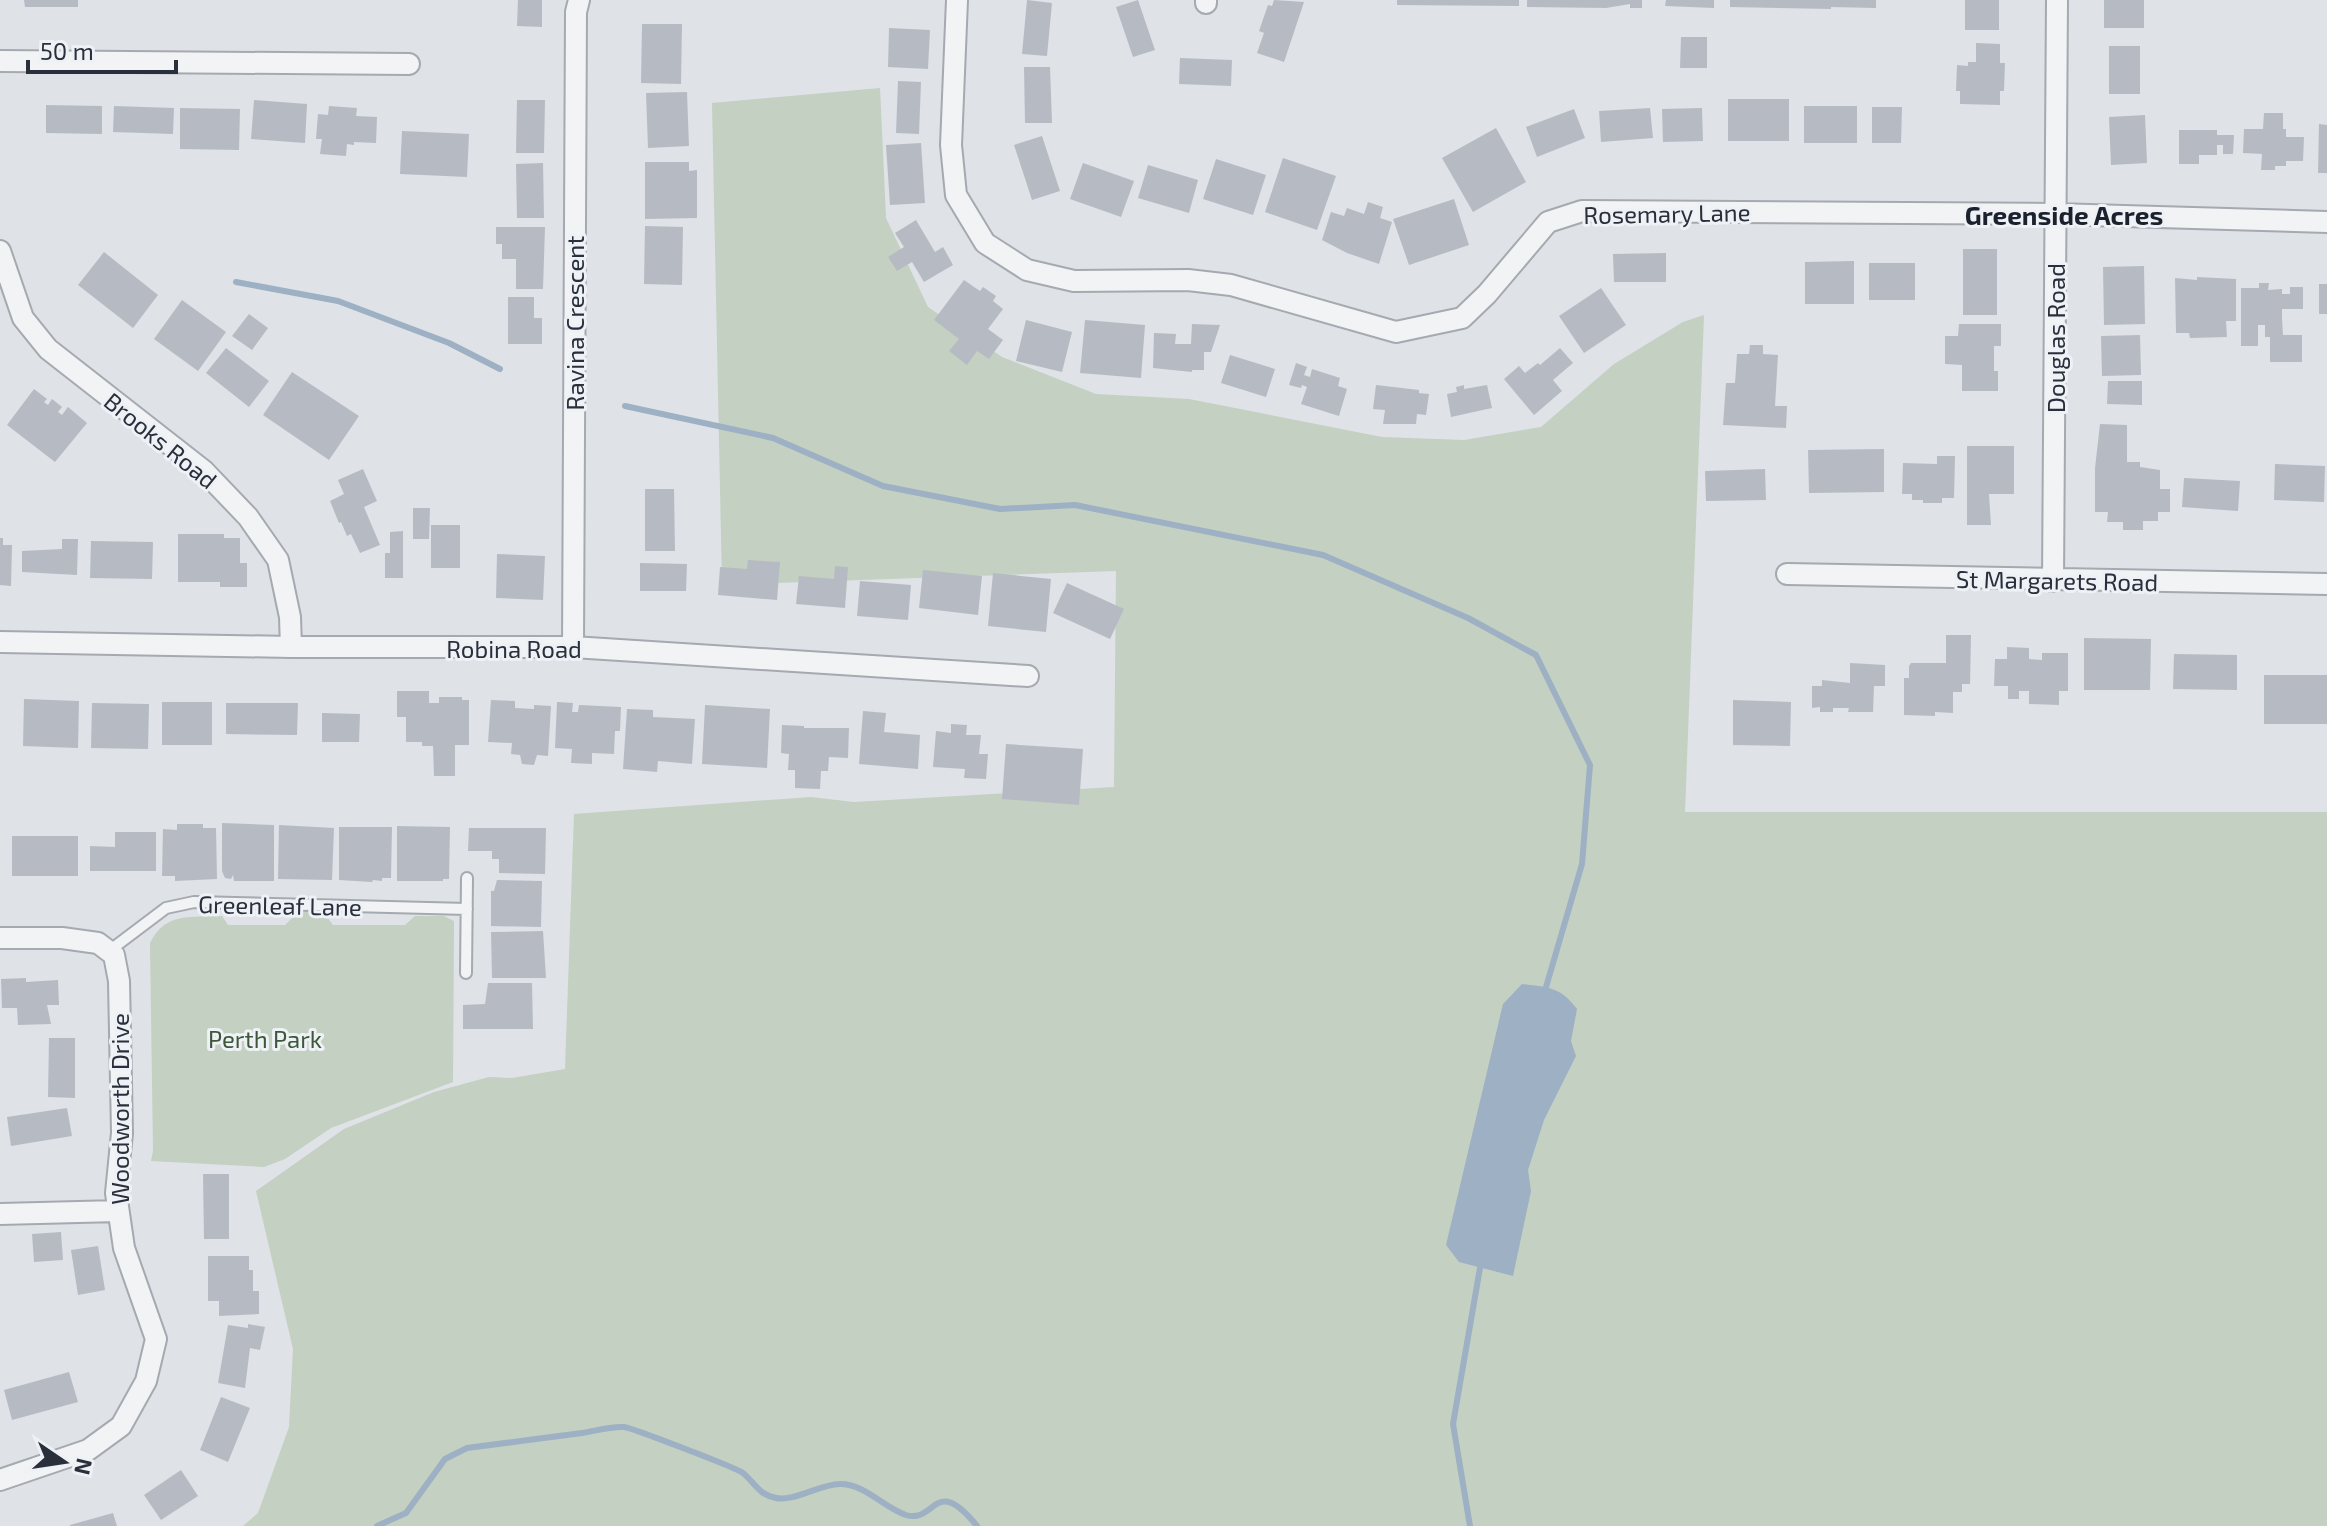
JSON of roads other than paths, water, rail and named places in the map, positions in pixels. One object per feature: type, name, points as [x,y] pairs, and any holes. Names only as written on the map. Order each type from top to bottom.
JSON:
[{"type":"street","name":"Ravina Crescent","points":[[573,647],[576,12],[579,0]]},
{"type":"street","name":"Rosemary Lane","points":[[957,0],[951,145],[956,195],[985,243],[1027,270],[1074,281],[1188,280],[1231,285],[1396,332],[1462,318],[1487,294],[1548,222],[1582,211],[2055,214],[2327,222]]},
{"type":"street","name":"Douglas Road","points":[[2053,581],[2057,0]]},
{"type":"street","points":[[0,61],[409,64]]},
{"type":"street","name":"Brooks Road","points":[[0,251],[23,318],[48,349],[204,471],[248,517],[278,560],[290,617],[291,647]]},
{"type":"street","name":"St Margarets Road","points":[[1787,574],[2327,584]]},
{"type":"street","name":"Robina Road","points":[[0,642],[291,647],[573,647],[1028,676]]},
{"type":"street","points":[[0,938],[62,938],[98,943],[109,951]]},
{"type":"street","name":"Woodworth Drive","points":[[0,1480],[88,1450],[121,1426],[146,1381],[156,1339],[124,1248],[118,1211],[116,1193],[122,1133],[119,981],[114,955],[109,951]]},
{"type":"street","points":[[0,1214],[118,1211]]},
{"type":"lane","points":[[466,973],[467,878]]},
{"type":"lane","name":"Greenleaf Lane","points":[[109,951],[166,908],[194,902],[467,909]]},
{"type":"water","points":[[1522,984],[1553,989],[1577,1009],[1571,1041],[1576,1056],[1544,1120],[1528,1170],[1531,1191],[1513,1276],[1459,1262],[1446,1245],[1503,1004]]},
{"type":"waterway","points":[[236,282],[338,301],[449,343],[500,369]]},
{"type":"waterway","points":[[625,406],[773,438],[883,486],[1000,509],[1075,505],[1323,555],[1468,618],[1536,655],[1590,765],[1582,864],[1546,987]]},
{"type":"waterway","points":[[1470,1526],[1453,1424],[1480,1268]]},
{"type":"waterway","points":[[377,1526],[406,1513],[445,1459],[467,1448],[619,1427],[645,1434],[743,1473],[770,1496],[791,1498],[832,1485],[849,1485],[906,1515],[916,1516],[937,1504],[952,1503],[977,1526]]},
{"type":"district","name":"Greenside Acres","points":[[2064,214]]},
{"type":"park label","name":"Perth Park","points":[[265,1038]]}]
